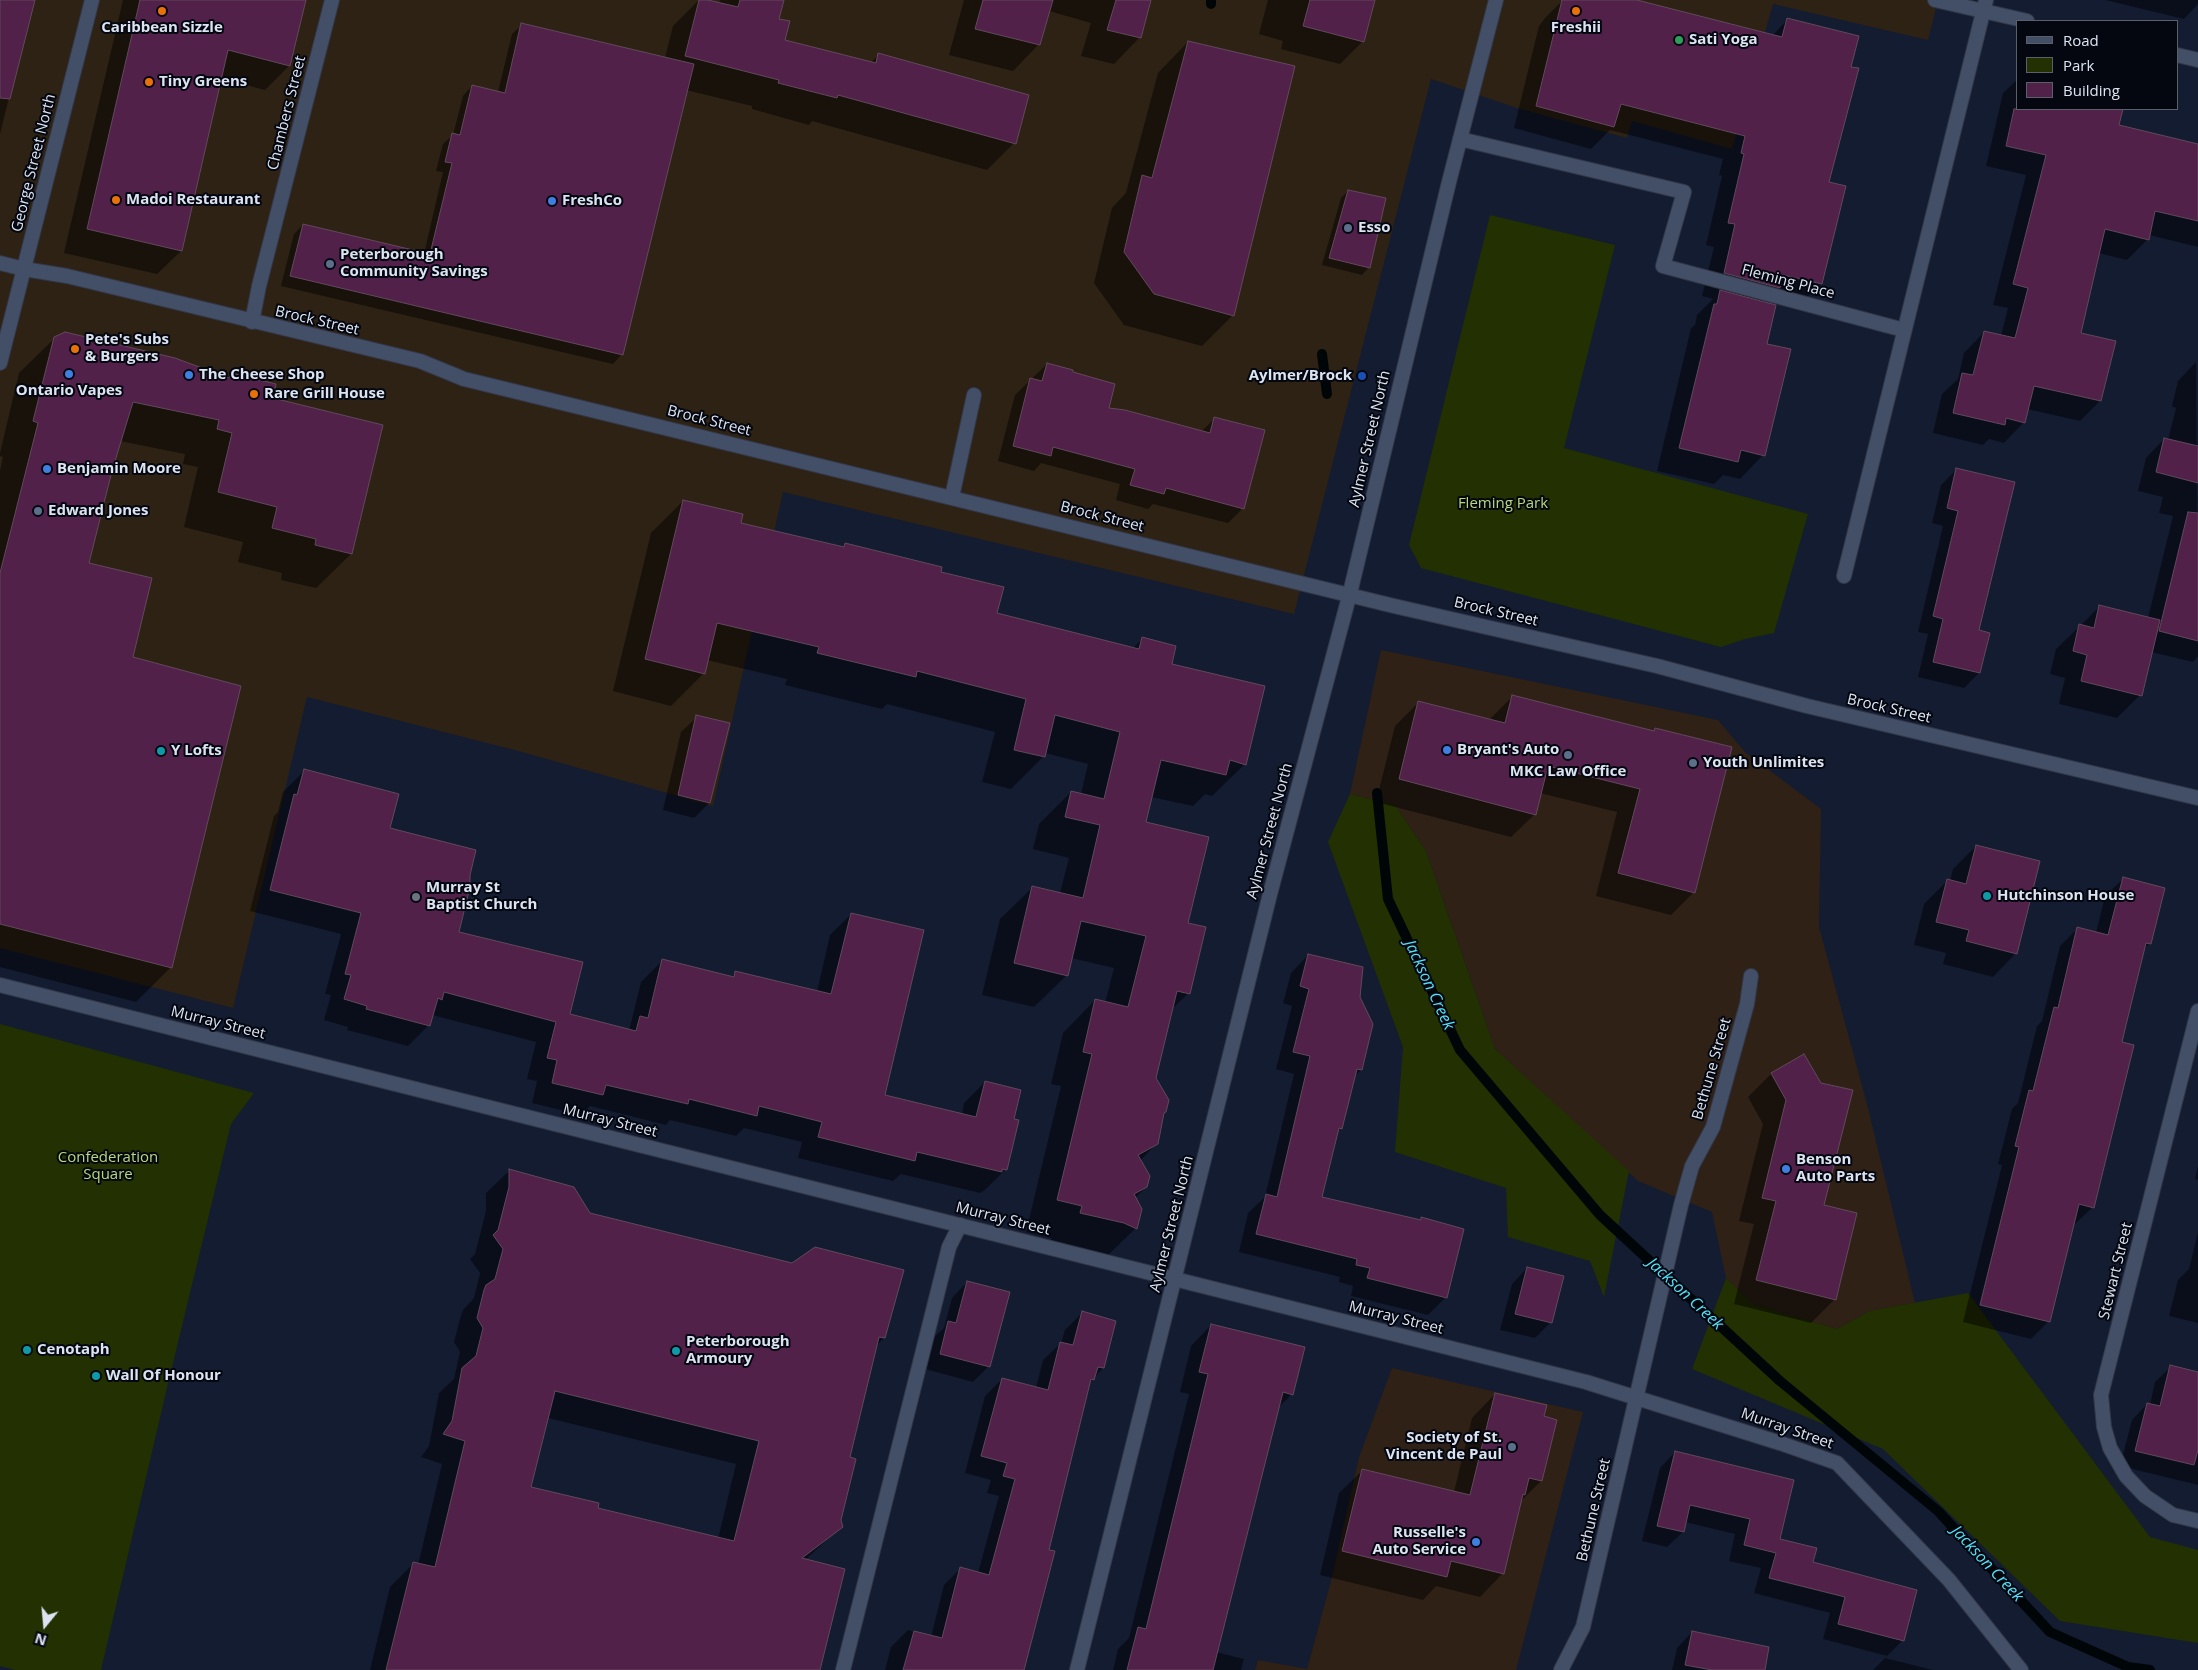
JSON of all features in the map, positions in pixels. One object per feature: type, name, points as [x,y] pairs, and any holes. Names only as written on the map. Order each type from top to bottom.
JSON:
[{"type":"street","name":"George Street North","points":[[0,363],[92,0]]},
{"type":"street","name":"Chambers Street","points":[[252,322],[259,286],[332,0]]},
{"type":"street","name":"Aylmer Street North","points":[[1076,1670],[1270,894],[1350,593],[1460,139],[1496,0]]},
{"type":"street","points":[[1935,0],[1984,6],[2024,20]]},
{"type":"street","points":[[1844,576],[1984,6]]},
{"type":"street","points":[[2178,55],[2198,60]]},
{"type":"street","name":"Fleming Place","points":[[1460,139],[1684,192],[1663,266],[1904,330]]},
{"type":"street","name":"Brock Street","points":[[0,263],[67,276],[420,361],[464,378],[1350,593],[1394,606],[1657,666],[1807,706],[2198,798]]},
{"type":"street","points":[[952,497],[974,395]]},
{"type":"street","name":"Bethune Street","points":[[1561,1670],[1583,1627],[1681,1205],[1692,1166],[1713,1127],[1747,1004],[1751,976]]},
{"type":"street","name":"Murray Street","points":[[0,985],[1576,1380],[1636,1397],[1837,1463],[1949,1580],[2020,1670]]},
{"type":"street","name":"Stewart Street","points":[[2198,1011],[2101,1395],[2104,1427],[2110,1448],[2126,1476],[2145,1496],[2173,1515],[2198,1521]]},
{"type":"street","points":[[843,1670],[949,1247],[960,1225]]},
{"type":"shaded area","points":[[0,0],[1938,0],[1928,40],[1773,4],[1732,149],[1632,121],[1627,138],[1517,108],[1431,79],[1294,614],[783,492],[713,806],[522,752],[307,697],[233,1008],[0,948]]},
{"type":"shaded area","points":[[1381,650],[1718,720],[1745,752],[1821,809],[1819,927],[1867,1104],[1915,1303],[1869,1311],[1837,1329],[1753,1304],[1726,1278],[1712,1212],[1638,1181],[1495,1049],[1426,851],[1395,805],[1350,794]]},
{"type":"shaded area","points":[[1392,1368],[1583,1412],[1516,1670],[1255,1670],[1258,1660],[1307,1669],[1331,1581],[1359,1457]]},
{"type":"green space","name":"Fleming Park","points":[[1490,215],[1615,245],[1564,448],[1808,514],[1774,633],[1745,639],[1721,647],[1421,568],[1409,545]]},
{"type":"green space","points":[[1350,794],[1395,805],[1426,851],[1495,1049],[1629,1171],[1604,1297],[1590,1261],[1508,1237],[1506,1188],[1395,1152],[1403,1047],[1328,842]]},
{"type":"green space","name":"Confederation Square","points":[[0,1024],[254,1093],[231,1124],[101,1670],[15,1670],[0,1666]]},
{"type":"green space","points":[[1726,1278],[1753,1304],[1837,1329],[1869,1311],[1968,1293],[2150,1537],[2198,1550],[2198,1643],[2060,1621],[1883,1449],[1692,1369]]},
{"type":"building","points":[[0,0],[35,0],[10,99],[0,98]]},
{"type":"building","points":[[140,0],[306,0],[290,66],[228,50],[182,251],[87,229]]},
{"type":"building","points":[[699,0],[708,0],[738,7],[740,0],[784,0],[779,19],[790,21],[785,40],[876,63],[878,53],[1029,95],[1016,144],[838,95],[837,98],[778,83],[779,80],[685,56]]},
{"type":"building","points":[[983,0],[1053,0],[1040,45],[975,29]]},
{"type":"building","points":[[1116,0],[1151,0],[1141,38],[1107,30]]},
{"type":"building","points":[[1310,0],[1375,0],[1364,42],[1303,26]]},
{"type":"building","points":[[1562,0],[1637,0],[1782,37],[1787,18],[1859,36],[1851,67],[1859,68],[1829,182],[1846,186],[1822,284],[1783,275],[1780,288],[1724,273],[1735,224],[1728,223],[1744,154],[1741,153],[1745,136],[1621,104],[1614,127],[1536,106]]},
{"type":"building","name":"FreshCo","points":[[521,23],[694,64],[623,355],[290,276],[303,224],[430,254],[452,163],[445,162],[452,133],[460,135],[472,85],[505,93]]},
{"type":"building","points":[[1188,41],[1295,66],[1234,316],[1154,294],[1124,252],[1142,175],[1152,178]]},
{"type":"building","points":[[2014,109],[2123,110],[2119,125],[2198,144],[2198,221],[2155,211],[2149,240],[2105,229],[2081,333],[2116,341],[2101,401],[2034,386],[2025,423],[2006,418],[2005,425],[1953,413],[1962,373],[1973,375],[1984,331],[2015,338],[2028,288],[2013,284],[2046,155],[2006,146]]},
{"type":"building","points":[[1348,190],[1386,198],[1370,268],[1329,258]]},
{"type":"building","points":[[1720,290],[1776,305],[1767,344],[1791,349],[1765,456],[1741,450],[1738,462],[1679,448],[1714,304],[1717,304]]},
{"type":"building","points":[[65,332],[175,358],[229,378],[231,373],[276,384],[273,398],[383,425],[352,554],[315,545],[316,539],[272,528],[277,507],[218,492],[232,433],[217,429],[219,420],[133,402],[112,471],[89,563],[152,578],[133,657],[241,686],[172,968],[0,924],[0,573],[38,423],[33,421],[54,337]]},
{"type":"building","points":[[1047,363],[1115,384],[1109,408],[1125,410],[1210,433],[1214,417],[1265,430],[1244,509],[1166,488],[1164,494],[1130,485],[1135,469],[1053,447],[1051,456],[1013,446],[1030,378],[1042,381]]},
{"type":"building","points":[[2164,438],[2198,446],[2198,483],[2156,472]]},
{"type":"building","points":[[1956,468],[2015,482],[1979,630],[1990,633],[1980,673],[1933,662],[1943,619],[1933,616],[1958,511],[1947,508]]},
{"type":"building","points":[[683,500],[743,514],[741,523],[844,547],[845,543],[942,567],[941,572],[1004,587],[997,613],[1139,649],[1142,637],[1176,646],[1172,664],[1265,686],[1246,765],[1230,760],[1226,775],[1161,760],[1146,822],[1209,837],[1188,923],[1206,927],[1190,994],[1177,991],[1156,1078],[1169,1100],[1166,1112],[1164,1113],[1158,1144],[1138,1155],[1150,1176],[1147,1187],[1134,1194],[1142,1209],[1137,1229],[1124,1223],[1080,1213],[1082,1206],[1057,1200],[1092,1054],[1083,1052],[1095,999],[1128,1007],[1146,936],[1081,921],[1068,976],[1014,963],[1032,886],[1083,898],[1100,825],[1065,817],[1071,791],[1104,799],[1120,732],[1055,715],[1045,757],[1014,750],[1026,699],[917,671],[916,677],[817,653],[819,647],[717,623],[705,674],[645,659]]},
{"type":"building","points":[[2188,512],[2198,513],[2198,641],[2159,631]]},
{"type":"building","points":[[2099,605],[2160,620],[2142,696],[2081,681],[2087,655],[2073,651],[2079,624],[2094,628]]},
{"type":"building","points":[[1512,695],[1654,731],[1655,728],[1732,747],[1695,893],[1618,873],[1640,789],[1548,766],[1536,815],[1399,779],[1418,701],[1505,723]]},
{"type":"building","points":[[696,715],[730,723],[710,803],[678,795]]},
{"type":"building","points":[[304,769],[399,794],[390,828],[476,850],[470,875],[470,887],[459,932],[583,962],[570,1014],[636,1031],[640,1016],[648,1018],[662,959],[734,977],[735,971],[831,994],[851,913],[924,930],[885,1095],[976,1117],[985,1081],[1021,1090],[1014,1119],[1019,1120],[1007,1170],[1002,1169],[1002,1172],[917,1152],[915,1161],[818,1137],[822,1122],[759,1106],[757,1116],[689,1099],[688,1104],[606,1085],[603,1095],[552,1083],[557,1060],[547,1058],[556,1022],[444,992],[442,1000],[438,998],[430,1026],[366,1009],[367,1006],[344,999],[351,975],[345,974],[361,913],[270,890],[294,794],[297,795]]},
{"type":"building","name":"Hutchinson House","points":[[1976,845],[2040,861],[2017,954],[1966,941],[1969,930],[1936,922],[1947,879],[1966,884]]},
{"type":"building","points":[[2123,877],[2165,888],[2151,944],[2146,943],[2122,1042],[2134,1045],[2094,1208],[2079,1204],[2050,1322],[1980,1305],[2019,1147],[2015,1146],[2029,1090],[2033,1091],[2054,1007],[2058,1008],[2077,927],[2108,935]]},
{"type":"building","points":[[1308,954],[1363,967],[1360,997],[1373,1024],[1362,1070],[1357,1069],[1342,1129],[1339,1128],[1322,1197],[1421,1220],[1421,1217],[1464,1229],[1447,1298],[1367,1278],[1370,1268],[1356,1265],[1357,1259],[1256,1234],[1266,1194],[1277,1197],[1310,1056],[1293,1052],[1309,989],[1300,986]]},
{"type":"building","points":[[1804,1054],[1821,1083],[1853,1090],[1824,1205],[1857,1213],[1836,1300],[1756,1280],[1776,1201],[1762,1198],[1786,1100],[1771,1073]]},
{"type":"building","points":[[509,1169],[574,1187],[590,1213],[792,1263],[815,1247],[904,1270],[885,1338],[879,1337],[850,1457],[856,1459],[841,1520],[843,1527],[802,1558],[845,1569],[820,1670],[386,1670],[413,1562],[435,1567],[465,1441],[443,1434],[452,1421],[462,1368],[476,1356],[483,1328],[477,1318],[484,1290],[486,1285],[495,1279],[503,1249],[493,1235],[498,1230],[509,1187]],"holes":[[[555,1391],[759,1441],[734,1541],[598,1508],[599,1503],[531,1487]]]},
{"type":"building","points":[[1527,1267],[1564,1276],[1552,1323],[1515,1314]]},
{"type":"building","points":[[967,1281],[1010,1292],[990,1367],[940,1354],[948,1321],[956,1323]]},
{"type":"building","points":[[1082,1311],[1116,1321],[1104,1368],[1098,1367],[1094,1380],[1091,1379],[1049,1550],[1055,1551],[1024,1670],[903,1670],[914,1631],[942,1638],[960,1567],[989,1575],[1015,1479],[1003,1476],[1007,1463],[981,1456],[1002,1378],[1048,1390],[1060,1342],[1073,1345]]},
{"type":"building","points":[[1211,1324],[1305,1347],[1293,1395],[1283,1392],[1213,1670],[1127,1670],[1138,1627],[1146,1629],[1208,1374],[1199,1372]]},
{"type":"building","points":[[2170,1365],[2198,1372],[2198,1450],[2194,1465],[2135,1451],[2147,1403],[2160,1406]]},
{"type":"building","points":[[1495,1393],[1547,1405],[1544,1416],[1557,1420],[1542,1481],[1529,1478],[1525,1495],[1523,1494],[1504,1574],[1451,1561],[1447,1577],[1342,1551],[1362,1469],[1470,1495]]},
{"type":"building","points":[[1675,1451],[1794,1480],[1780,1539],[1817,1548],[1813,1562],[1917,1590],[1904,1641],[1838,1624],[1845,1597],[1769,1578],[1776,1553],[1744,1545],[1750,1519],[1690,1505],[1684,1532],[1657,1526]]},
{"type":"building","points":[[1692,1631],[1769,1647],[1765,1670],[1712,1670],[1685,1665]]},
{"type":"waterway","points":[[1322,354],[1327,394]]},
{"type":"waterway","name":"Jackson Creek","points":[[1377,793],[1388,899],[1460,1050],[1600,1215],[1780,1381],[1938,1511],[2050,1632],[2128,1667],[2150,1670]]},
{"type":"place","name":"Caribbean Sizzle","points":[[162,11]]},
{"type":"place","name":"Freshii","points":[[1576,11]]},
{"type":"place","name":"Sati Yoga","points":[[1679,40]]},
{"type":"place","name":"Tiny Greens","points":[[149,82]]},
{"type":"place","name":"Madoi Restaurant","points":[[116,200]]},
{"type":"place","name":"FreshCo","points":[[552,201]]},
{"type":"place","name":"Esso","points":[[1348,228]]},
{"type":"place","name":"Peterborough Community Savings","points":[[330,264]]},
{"type":"place","name":"Pete's Subs & Burgers","points":[[75,349]]},
{"type":"place","name":"Ontario Vapes","points":[[69,374]]},
{"type":"place","name":"The Cheese Shop","points":[[189,375]]},
{"type":"place","name":"Aylmer/Brock","points":[[1362,376]]},
{"type":"place","name":"Rare Grill House","points":[[254,394]]},
{"type":"place","name":"Benjamin Moore","points":[[47,469]]},
{"type":"place","name":"Edward Jones","points":[[38,511]]},
{"type":"place","name":"Bryant's Auto","points":[[1447,750]]},
{"type":"place","name":"Y Lofts","points":[[161,751]]},
{"type":"place","name":"MKC Law Office","points":[[1568,755]]},
{"type":"place","name":"Youth Unlimites","points":[[1693,763]]},
{"type":"place","name":"Hutchinson House","points":[[1987,896]]},
{"type":"place","name":"Murray St Baptist Church","points":[[416,897]]},
{"type":"place","name":"Benson Auto Parts","points":[[1786,1169]]},
{"type":"place","name":"Cenotaph","points":[[27,1350]]},
{"type":"place","name":"Peterborough Armoury","points":[[676,1351]]},
{"type":"place","name":"Wall Of Honour","points":[[96,1376]]},
{"type":"place","name":"Society of St. Vincent de Paul","points":[[1512,1447]]},
{"type":"place","name":"Russelle's Auto Service","points":[[1476,1542]]}]
